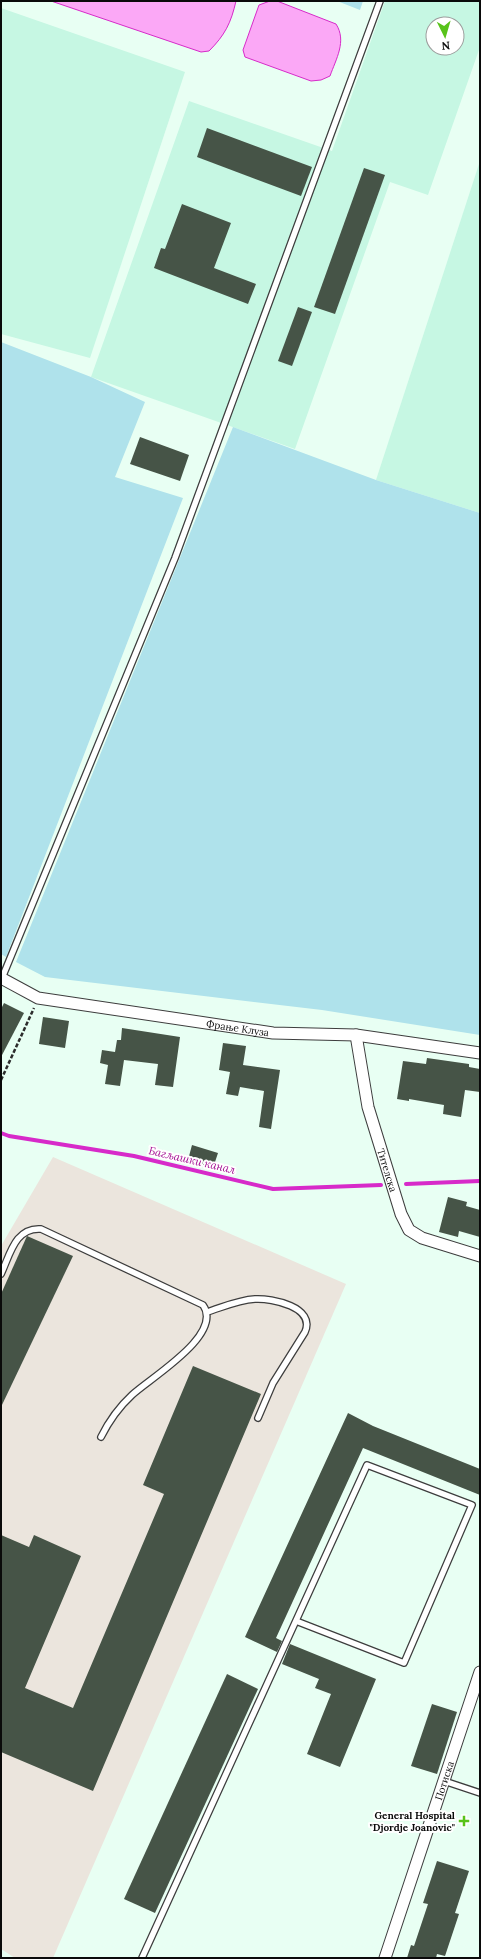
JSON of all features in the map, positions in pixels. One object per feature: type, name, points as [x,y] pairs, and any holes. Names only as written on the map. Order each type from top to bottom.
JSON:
[{"type":"street","name":"Фрање Клуза","points":[[1,978],[38,998],[273,1033],[356,1035],[480,1053]]},
{"type":"street","name":"Тителска","points":[[356,1035],[368,1107],[401,1214],[410,1230],[422,1238],[480,1256]]},
{"type":"street","name":"Потиска","points":[[385,1958],[480,1672]]},
{"type":"lane","points":[[1,978],[175,558],[380,1]]},
{"type":"lane","points":[[1,1274],[19,1235],[30,1230],[41,1229],[203,1305],[207,1312],[207,1322],[195,1342],[163,1371],[133,1393],[114,1415],[101,1437]]},
{"type":"lane","points":[[207,1312],[244,1300],[261,1299],[290,1306],[301,1311],[306,1318],[307,1325],[305,1332],[276,1377],[258,1418]]},
{"type":"lane","points":[[142,1958],[367,1465],[472,1505],[404,1663],[296,1621]]},
{"type":"lane","points":[[444,1781],[480,1793]]},
{"type":"path","points":[[1,1080],[38,998]]},
{"type":"shaded area","points":[[51,1],[236,1],[232,16],[219,40],[209,51],[201,52]]},
{"type":"shaded area","points":[[270,1],[277,1],[336,24],[341,37],[341,43],[330,76],[321,80],[311,81],[245,57],[243,50],[259,5]]},
{"type":"shaded area","points":[[337,1],[363,1],[360,10]]},
{"type":"shaded area","points":[[1,342],[91,377],[145,402],[115,477],[183,498],[6,957],[1,954]]},
{"type":"shaded area","points":[[233,427],[376,480],[480,513],[480,1035],[322,1010],[45,977],[16,962]]},
{"type":"shaded area","points":[[53,1157],[346,1284],[53,1958],[15,1958],[1,1949],[1,1246]]},
{"type":"green space","points":[[385,1],[480,2],[480,47],[428,195],[390,182],[295,449],[91,377],[189,101],[332,151]]},
{"type":"green space","points":[[1,8],[185,72],[90,358],[1,334]]},
{"type":"green space","points":[[480,161],[480,513],[376,480]]},
{"type":"building","points":[[207,128],[312,167],[301,196],[197,157]]},
{"type":"building","points":[[364,168],[385,175],[335,314],[314,307]]},
{"type":"building","points":[[182,204],[231,223],[214,268],[256,284],[248,304],[154,268],[161,248],[165,249]]},
{"type":"building","points":[[298,307],[312,312],[292,366],[278,361]]},
{"type":"building","points":[[140,437],[189,455],[180,481],[130,464]]},
{"type":"building","points":[[4,1003],[24,1013],[1,1057],[1,1009]]},
{"type":"building","points":[[43,1017],[69,1021],[65,1048],[39,1044]]},
{"type":"building","points":[[122,1028],[180,1037],[173,1087],[155,1085],[158,1064],[124,1060],[120,1086],[105,1084],[108,1065],[100,1063],[102,1050],[115,1052],[117,1040],[121,1040]]},
{"type":"building","points":[[223,1043],[246,1046],[243,1065],[280,1070],[271,1129],[259,1127],[264,1091],[240,1087],[238,1096],[226,1094],[230,1072],[219,1070]]},
{"type":"building","points":[[427,1058],[469,1064],[469,1067],[480,1069],[480,1092],[465,1090],[461,1117],[443,1114],[444,1105],[409,1099],[409,1101],[397,1099],[403,1061],[426,1064]]},
{"type":"building","points":[[192,1145],[218,1153],[213,1168],[188,1160]]},
{"type":"building","points":[[448,1197],[467,1202],[466,1206],[480,1210],[480,1237],[459,1231],[458,1237],[439,1232]]},
{"type":"building","points":[[27,1236],[73,1256],[1,1407],[1,1294]]},
{"type":"building","points":[[193,1366],[261,1394],[93,1791],[1,1752],[1,1535],[29,1547],[34,1535],[81,1556],[25,1688],[73,1708],[164,1494],[143,1485]]},
{"type":"building","points":[[348,1413],[373,1426],[480,1469],[480,1495],[363,1448],[276,1638],[282,1641],[277,1652],[245,1637]]},
{"type":"building","points":[[290,1644],[376,1679],[340,1767],[307,1754],[331,1694],[315,1688],[319,1679],[282,1664]]},
{"type":"building","points":[[227,1674],[258,1689],[155,1913],[124,1899]]},
{"type":"building","points":[[432,1704],[457,1712],[437,1774],[411,1766]]},
{"type":"building","points":[[437,1861],[469,1871],[455,1913],[459,1914],[445,1956],[437,1954],[436,1958],[407,1958],[411,1945],[414,1946],[428,1904],[423,1903]]},
{"type":"waterway","name":"Багљашки канал","points":[[1,1133],[9,1136],[134,1156],[273,1189],[381,1185]]},
{"type":"waterway","name":"Багљашки канал","points":[[406,1184],[480,1181]]},
{"type":"place","name":"General Hospital \"Djordje Joanovic\"","points":[[464,1821]]}]
